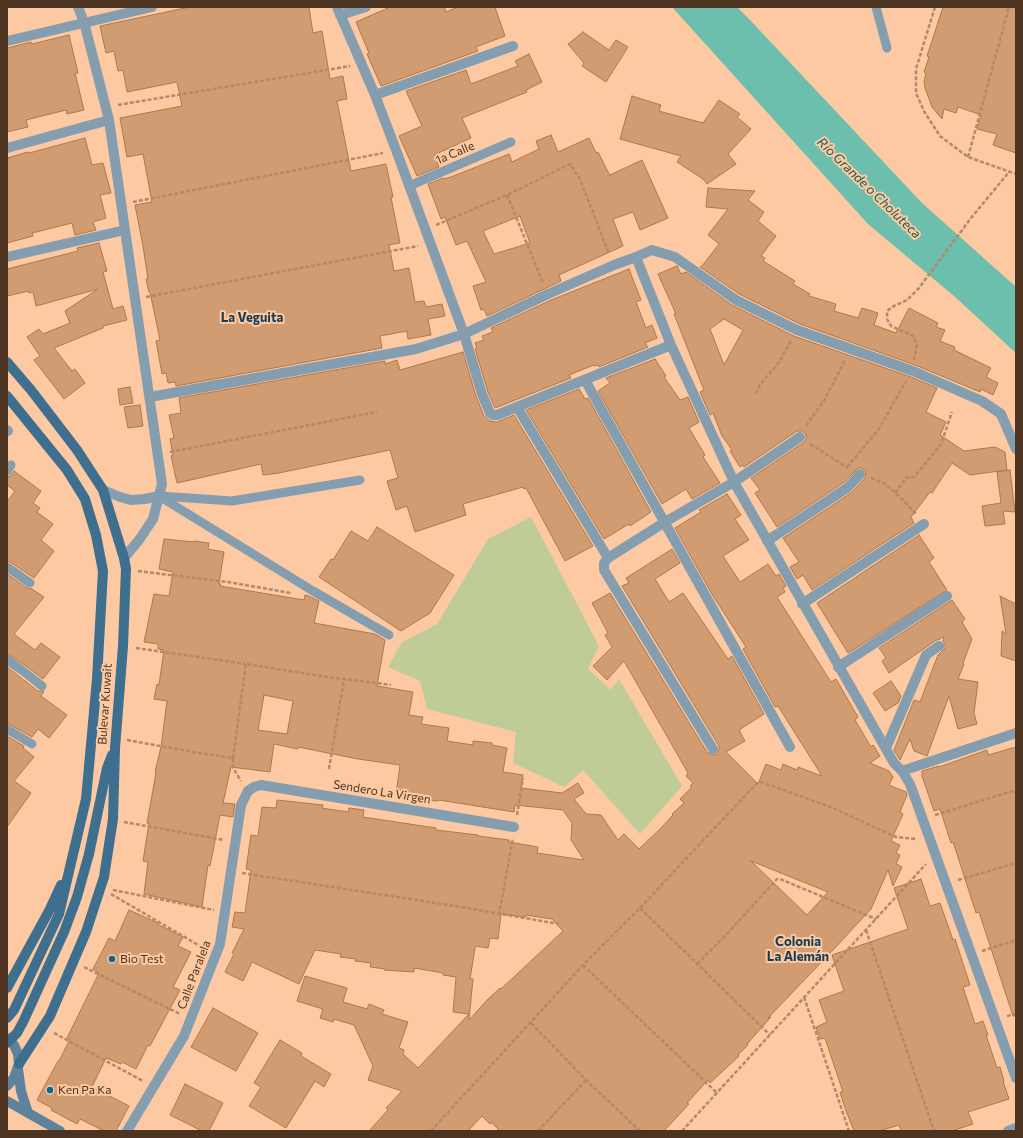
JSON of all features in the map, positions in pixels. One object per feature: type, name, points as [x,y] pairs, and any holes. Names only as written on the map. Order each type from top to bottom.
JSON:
[{"type":"main road","name":"Bulevar Kuwait","points":[[7,362],[31,390],[77,450],[103,490],[126,569],[113,819],[104,876],[86,932],[50,1016],[19,1066]]},
{"type":"main road","name":"Bulevar Kuwait","points":[[7,396],[67,470],[85,499],[96,535],[102,571],[97,680],[86,798],[59,914],[14,1010],[7,1018]]},
{"type":"main road","points":[[7,1044],[17,1033],[24,1020],[64,932],[77,897],[89,854],[107,768],[116,743]]},
{"type":"main road","points":[[7,988],[49,911],[69,867]]},
{"type":"main road","points":[[7,1038],[14,1045],[18,1054],[21,1091],[28,1113]]},
{"type":"main road","points":[[7,1086],[14,1078],[19,1066]]},
{"type":"main road","points":[[7,1101],[55,1130]]},
{"type":"street","points":[[78,7],[84,22],[109,120],[162,484],[153,519],[139,540],[124,558]]},
{"type":"street","points":[[7,41],[152,7]]},
{"type":"street","points":[[366,7],[339,11],[375,95],[396,150],[464,334],[482,394],[490,413],[497,416],[671,345]]},
{"type":"street","points":[[375,95],[513,46]]},
{"type":"street","points":[[7,148],[109,120]]},
{"type":"street","points":[[7,257],[125,230]]},
{"type":"street","points":[[150,397],[416,349],[464,334],[548,294],[652,250],[675,257],[736,300],[797,330],[913,371],[982,401],[1001,414],[1005,420],[1016,449]]},
{"type":"street","points":[[636,257],[671,345],[734,482],[802,604],[894,763],[902,771],[910,784],[1016,1078]]},
{"type":"street","points":[[585,380],[790,746]]},
{"type":"street","points":[[517,407],[608,558]]},
{"type":"street","points":[[713,750],[604,570],[604,563],[608,558],[665,522],[734,482],[800,437]]},
{"type":"street","points":[[767,541],[847,488],[860,474]]},
{"type":"street","points":[[103,490],[131,500],[159,496]]},
{"type":"street","points":[[802,604],[924,524]]},
{"type":"street","points":[[838,666],[947,596]]},
{"type":"street","points":[[886,748],[926,655],[939,646]]},
{"type":"street","points":[[902,771],[1016,733]]},
{"type":"street","name":"Sendero La Virgen","points":[[248,792],[254,787],[261,785],[514,827]]},
{"type":"street","name":"Calle Paralela","points":[[127,1131],[184,1036],[220,944],[241,805],[248,792]]},
{"type":"street","points":[[1008,1131],[1016,1128]]},
{"type":"lane","points":[[876,7],[887,48]]},
{"type":"lane","name":"1a Calle","points":[[409,186],[511,142]]},
{"type":"lane","points":[[159,496],[232,501],[360,480]]},
{"type":"lane","points":[[159,496],[312,591],[389,635]]},
{"type":"lane","points":[[7,567],[30,584]]},
{"type":"lane","points":[[7,660],[23,670],[42,686]]},
{"type":"lane","points":[[7,730],[32,744]]},
{"type":"path","points":[[935,7],[916,69],[916,93],[925,113],[940,136],[968,157],[1016,174]]},
{"type":"path","points":[[968,157],[1009,7]]},
{"type":"path","points":[[106,108],[362,64]]},
{"type":"path","points":[[121,205],[396,150]]},
{"type":"path","points":[[425,230],[507,195],[570,164],[580,179],[614,265]]},
{"type":"path","points":[[847,467],[879,429],[901,388],[913,371],[917,344],[913,336],[891,326],[887,319],[887,311],[907,300],[920,288],[971,218],[1009,172]]},
{"type":"path","points":[[507,195],[548,294]]},
{"type":"path","points":[[136,298],[430,244]]},
{"type":"path","points":[[756,394],[760,385],[780,361],[797,330]]},
{"type":"path","points":[[800,437],[808,421],[825,399],[838,376],[850,349]]},
{"type":"path","points":[[158,454],[377,412]]},
{"type":"path","points":[[895,493],[906,478],[914,477],[941,444],[952,412]]},
{"type":"path","points":[[126,569],[228,582],[299,594],[312,591]]},
{"type":"path","points":[[122,646],[391,685]]},
{"type":"path","points":[[246,664],[233,758],[233,768],[248,792]]},
{"type":"path","points":[[329,770],[344,679]]},
{"type":"path","points":[[116,743],[233,758]]},
{"type":"path","points":[[499,915],[524,778]]},
{"type":"path","points":[[431,1131],[583,965],[640,908],[753,787],[760,782],[833,808],[896,837],[930,840]]},
{"type":"path","points":[[923,819],[1016,790]]},
{"type":"path","points":[[113,819],[236,843]]},
{"type":"path","points":[[682,1131],[935,854]]},
{"type":"path","points":[[946,884],[1016,862]]},
{"type":"path","points":[[232,871],[559,924]]},
{"type":"path","points":[[697,964],[777,879],[780,878],[876,919]]},
{"type":"path","points":[[100,888],[226,912]]},
{"type":"path","points":[[100,888],[216,955]]},
{"type":"path","points":[[640,908],[770,1035]]},
{"type":"path","points":[[866,930],[934,1131]]},
{"type":"path","points":[[972,955],[1016,940]]},
{"type":"path","points":[[73,961],[191,1020]]},
{"type":"path","points":[[583,965],[717,1093]]},
{"type":"path","points":[[804,997],[849,1131]]},
{"type":"path","points":[[531,1023],[586,1080],[640,1131]]},
{"type":"path","points":[[43,1027],[154,1086]]},
{"type":"path","points":[[538,1131],[586,1080]]},
{"type":"green space","points":[[531,517],[599,646],[588,669],[611,690],[619,679],[682,786],[640,834],[583,770],[564,787],[513,763],[516,732],[427,709],[420,681],[388,667],[402,642],[437,624],[488,539]]},
{"type":"water","name":"Río Grande o Choluteca","points":[[672,7],[737,7],[922,203],[1016,287],[1016,353],[954,296],[868,224]]},
{"type":"building","points":[[190,7],[309,7],[313,33],[322,31],[330,79],[343,76],[347,99],[337,101],[351,171],[386,164],[400,243],[389,245],[394,271],[409,268],[415,302],[424,301],[426,307],[442,304],[445,316],[428,319],[431,335],[408,339],[407,331],[380,336],[382,348],[176,386],[175,382],[168,383],[166,373],[162,374],[156,341],[160,340],[146,279],[148,279],[135,205],[152,202],[143,154],[127,157],[120,118],[182,106],[177,82],[127,92],[123,70],[118,71],[114,51],[106,53],[100,26]]},
{"type":"building","points":[[390,7],[444,7],[446,12],[458,7],[495,7],[505,36],[476,47],[478,51],[381,86],[367,54],[369,53],[356,22]]},
{"type":"building","points":[[943,7],[1016,7],[1016,153],[993,145],[997,134],[977,129],[981,115],[958,107],[956,113],[944,109],[942,119],[932,107],[925,88],[924,82],[926,73],[924,72],[929,57],[927,56]]},
{"type":"building","points":[[583,32],[609,50],[616,40],[628,47],[606,82],[582,66],[584,63],[568,44]]},
{"type":"building","points":[[69,35],[78,73],[75,73],[84,110],[67,114],[66,110],[26,120],[28,127],[7,132],[7,48],[31,42],[32,44]]},
{"type":"building","points":[[529,54],[542,82],[526,90],[527,92],[462,118],[471,138],[434,155],[439,167],[417,176],[399,136],[422,126],[406,91],[466,70],[471,84],[518,66],[515,61]]},
{"type":"building","points":[[632,96],[661,105],[659,111],[703,123],[719,100],[740,114],[737,117],[751,129],[728,154],[736,164],[707,184],[703,179],[677,162],[681,156],[620,139]]},
{"type":"building","points":[[551,135],[558,152],[589,138],[610,176],[642,160],[668,218],[640,230],[633,212],[613,219],[623,246],[559,275],[561,281],[487,316],[484,309],[481,310],[473,286],[486,282],[467,241],[456,245],[445,217],[441,219],[428,184],[443,178],[451,177],[509,154],[512,162],[539,149],[536,141]],"holes":[[[520,216],[530,243],[494,254],[483,231]]]},
{"type":"building","points":[[85,138],[92,165],[103,163],[111,193],[100,195],[106,218],[93,222],[96,230],[75,235],[72,223],[32,233],[33,236],[7,243],[7,158]]},
{"type":"building","points":[[708,188],[755,191],[748,200],[764,212],[758,221],[776,236],[761,256],[765,258],[763,261],[795,281],[793,284],[810,294],[809,296],[836,304],[834,311],[858,318],[862,308],[878,313],[874,325],[896,333],[909,308],[938,323],[936,327],[945,330],[940,341],[955,347],[954,350],[991,368],[986,377],[998,383],[993,395],[981,389],[980,392],[915,365],[800,324],[739,294],[700,267],[719,244],[708,235],[728,209],[706,207]]},
{"type":"building","points":[[99,243],[107,271],[103,272],[113,309],[123,306],[127,320],[103,326],[103,328],[54,348],[72,371],[75,369],[85,383],[64,399],[34,360],[40,356],[27,337],[39,329],[43,334],[70,323],[65,311],[98,289],[36,306],[33,292],[29,293],[29,291],[7,296],[7,269],[78,251],[77,248]]},
{"type":"building","points":[[677,266],[681,274],[686,272],[732,305],[794,336],[911,377],[937,388],[926,412],[946,422],[940,435],[964,451],[995,447],[1005,452],[1007,470],[970,475],[952,463],[932,493],[930,492],[911,517],[914,523],[812,590],[803,575],[797,579],[790,567],[799,562],[783,538],[851,493],[865,478],[866,472],[862,468],[858,468],[843,483],[777,527],[755,493],[760,490],[751,478],[804,442],[806,439],[806,434],[802,431],[797,431],[744,467],[743,465],[740,467],[730,451],[732,450],[722,436],[713,413],[710,415],[700,392],[704,390],[674,314],[676,314],[658,274]],"holes":[[[724,319],[743,330],[724,365],[710,329]]]},
{"type":"building","points":[[629,269],[641,300],[636,302],[646,328],[652,325],[657,338],[645,343],[648,347],[599,367],[598,365],[594,365],[569,375],[571,378],[495,408],[488,392],[475,349],[477,348],[475,343],[484,340],[482,336],[493,332],[491,328],[551,300]]},
{"type":"building","points":[[463,352],[476,396],[484,416],[490,421],[497,422],[514,415],[593,546],[565,561],[526,488],[524,489],[523,487],[463,504],[466,515],[415,532],[407,506],[396,510],[387,481],[398,478],[390,450],[263,475],[261,464],[177,483],[171,456],[173,455],[170,439],[174,438],[169,415],[181,413],[179,398],[385,361],[385,364],[397,360],[400,370]]},
{"type":"building","points":[[655,359],[666,376],[664,377],[680,400],[688,397],[699,422],[689,428],[705,455],[703,457],[720,483],[692,499],[686,489],[662,504],[598,391],[610,383],[606,378]]},
{"type":"building","points":[[130,387],[133,403],[120,405],[118,389]]},
{"type":"building","points":[[579,389],[585,399],[588,398],[651,512],[630,526],[629,524],[604,539],[526,410]]},
{"type":"building","points":[[140,405],[143,426],[128,428],[124,407]]},
{"type":"building","points":[[1010,470],[1015,512],[1003,511],[1005,524],[985,526],[982,506],[1001,503],[997,472]]},
{"type":"building","points":[[14,471],[41,491],[33,503],[40,508],[37,512],[53,524],[41,540],[54,551],[34,578],[7,561],[7,502],[15,491],[7,485],[7,477]]},
{"type":"building","points":[[727,494],[741,515],[735,519],[749,540],[723,556],[740,582],[768,564],[776,576],[779,574],[786,586],[783,588],[785,592],[777,597],[831,682],[836,679],[858,717],[855,720],[871,747],[873,745],[880,756],[870,763],[889,771],[893,777],[889,785],[906,792],[907,795],[900,812],[903,814],[891,841],[900,845],[896,853],[900,855],[896,864],[902,867],[893,886],[888,870],[871,909],[768,1018],[771,1017],[747,1044],[748,1045],[738,1055],[739,1056],[710,1083],[708,1080],[687,1103],[689,1104],[664,1131],[500,1131],[482,1116],[468,1131],[369,1131],[388,1110],[386,1108],[402,1091],[368,1080],[373,1066],[354,1025],[334,1019],[333,1022],[320,1018],[323,1009],[297,1001],[305,976],[347,988],[343,1002],[367,1009],[369,1004],[384,1010],[382,1014],[408,1022],[399,1048],[404,1050],[403,1054],[418,1068],[469,1014],[453,1012],[456,977],[414,968],[414,972],[384,970],[385,969],[370,967],[371,963],[340,957],[341,954],[315,950],[299,984],[252,962],[243,981],[225,972],[234,954],[232,953],[244,929],[232,927],[235,912],[245,913],[251,870],[246,869],[251,835],[258,836],[262,807],[276,808],[277,800],[323,805],[322,808],[348,812],[349,808],[364,810],[363,817],[436,828],[436,830],[509,840],[509,842],[538,847],[537,853],[584,860],[571,840],[572,823],[563,810],[515,805],[514,812],[439,800],[426,800],[396,794],[400,765],[274,744],[270,772],[231,767],[223,803],[235,804],[233,817],[220,815],[210,866],[208,865],[202,907],[144,894],[148,862],[143,861],[149,823],[147,823],[155,772],[161,747],[167,701],[154,699],[157,684],[159,685],[164,650],[158,649],[158,644],[144,642],[154,594],[169,596],[173,572],[159,569],[164,539],[209,543],[208,549],[224,552],[219,584],[221,584],[220,586],[304,600],[305,595],[309,596],[319,601],[314,623],[375,634],[385,640],[377,686],[413,692],[409,715],[423,717],[421,724],[449,728],[447,741],[473,745],[473,741],[492,743],[492,745],[507,748],[503,772],[523,775],[521,788],[562,793],[578,783],[584,793],[574,799],[586,814],[601,815],[618,840],[624,834],[639,849],[684,803],[680,799],[692,787],[690,786],[693,783],[686,776],[688,773],[624,661],[607,680],[593,666],[612,647],[605,635],[608,633],[592,603],[610,593],[707,752],[713,755],[717,754],[719,746],[622,586],[629,583],[626,578],[672,549],[680,563],[655,579],[669,602],[683,593],[728,659],[732,656],[764,714],[739,730],[745,741],[726,752],[758,784],[766,764],[781,770],[783,764],[797,770],[798,767],[822,776],[778,706],[775,707],[743,649],[746,647],[713,596],[675,528],[701,512],[699,510]],"holes":[[[264,695],[293,701],[287,734],[258,730]],[[751,861],[828,892],[807,915]],[[501,914],[526,917],[526,915],[552,919],[563,931],[501,989],[500,988],[488,999],[469,1020],[473,979],[470,979],[475,948],[476,946],[488,948],[490,938],[498,939]]]},
{"type":"building","points":[[377,527],[454,575],[430,613],[401,631],[319,577],[331,559],[333,560],[351,531],[368,541]]},
{"type":"building","points":[[919,535],[934,558],[929,562],[947,590],[848,653],[817,603]]},
{"type":"building","points":[[7,574],[27,588],[32,589],[44,597],[14,634],[35,650],[41,643],[60,657],[43,679],[7,654]]},
{"type":"building","points":[[1000,596],[1016,604],[1016,661],[1001,656],[1002,631],[1006,634]]},
{"type":"building","points":[[952,600],[965,619],[962,622],[972,639],[958,679],[978,682],[974,713],[977,724],[958,729],[949,696],[927,756],[914,751],[910,739],[900,760],[894,750],[914,700],[920,702],[938,655],[945,648],[943,641],[944,637],[935,641],[889,673],[882,661],[886,658],[879,648]]},
{"type":"building","points":[[7,667],[38,691],[44,691],[41,696],[67,715],[49,738],[38,729],[32,737],[7,723]]},
{"type":"building","points":[[891,681],[901,696],[898,703],[885,711],[873,693]]},
{"type":"building","points":[[7,736],[24,746],[23,748],[34,757],[14,781],[31,793],[7,827]]},
{"type":"building","points":[[1016,747],[1016,1016],[1013,1016],[979,912],[976,913],[953,842],[951,843],[940,809],[934,811],[922,776],[922,771],[939,767],[987,750],[988,755]]},
{"type":"building","points":[[921,879],[930,906],[940,903],[953,940],[955,939],[970,985],[963,987],[975,1024],[983,1021],[997,1068],[1000,1067],[1009,1099],[968,1112],[973,1124],[952,1131],[901,1131],[899,1125],[879,1131],[854,1131],[840,1092],[843,1092],[825,1038],[820,1039],[816,1027],[827,1022],[819,1000],[844,991],[832,955],[908,929],[894,888]]},
{"type":"building","points":[[129,910],[158,923],[157,924],[183,937],[178,946],[191,952],[173,987],[180,990],[136,1069],[122,1062],[121,1064],[106,1058],[92,1087],[129,1106],[116,1131],[104,1131],[80,1119],[77,1124],[51,1110],[52,1108],[37,1100],[70,1039],[67,1038],[99,973],[93,969],[109,938],[115,941]]},
{"type":"building","points":[[213,1008],[258,1033],[236,1071],[191,1047]]},
{"type":"building","points":[[280,1040],[302,1053],[301,1056],[331,1074],[324,1087],[315,1081],[286,1128],[249,1106],[261,1087],[254,1083]]},
{"type":"building","points":[[185,1084],[223,1103],[209,1131],[202,1131],[170,1115]]},
{"type":"place","name":"Bio Test","points":[[112,959]]},
{"type":"place","name":"Ken Pa Ka","points":[[50,1090]]},
{"type":"district","name":"La Veguita","points":[[252,318]]},
{"type":"district","name":"Colonia La Alemán","points":[[798,950]]}]
